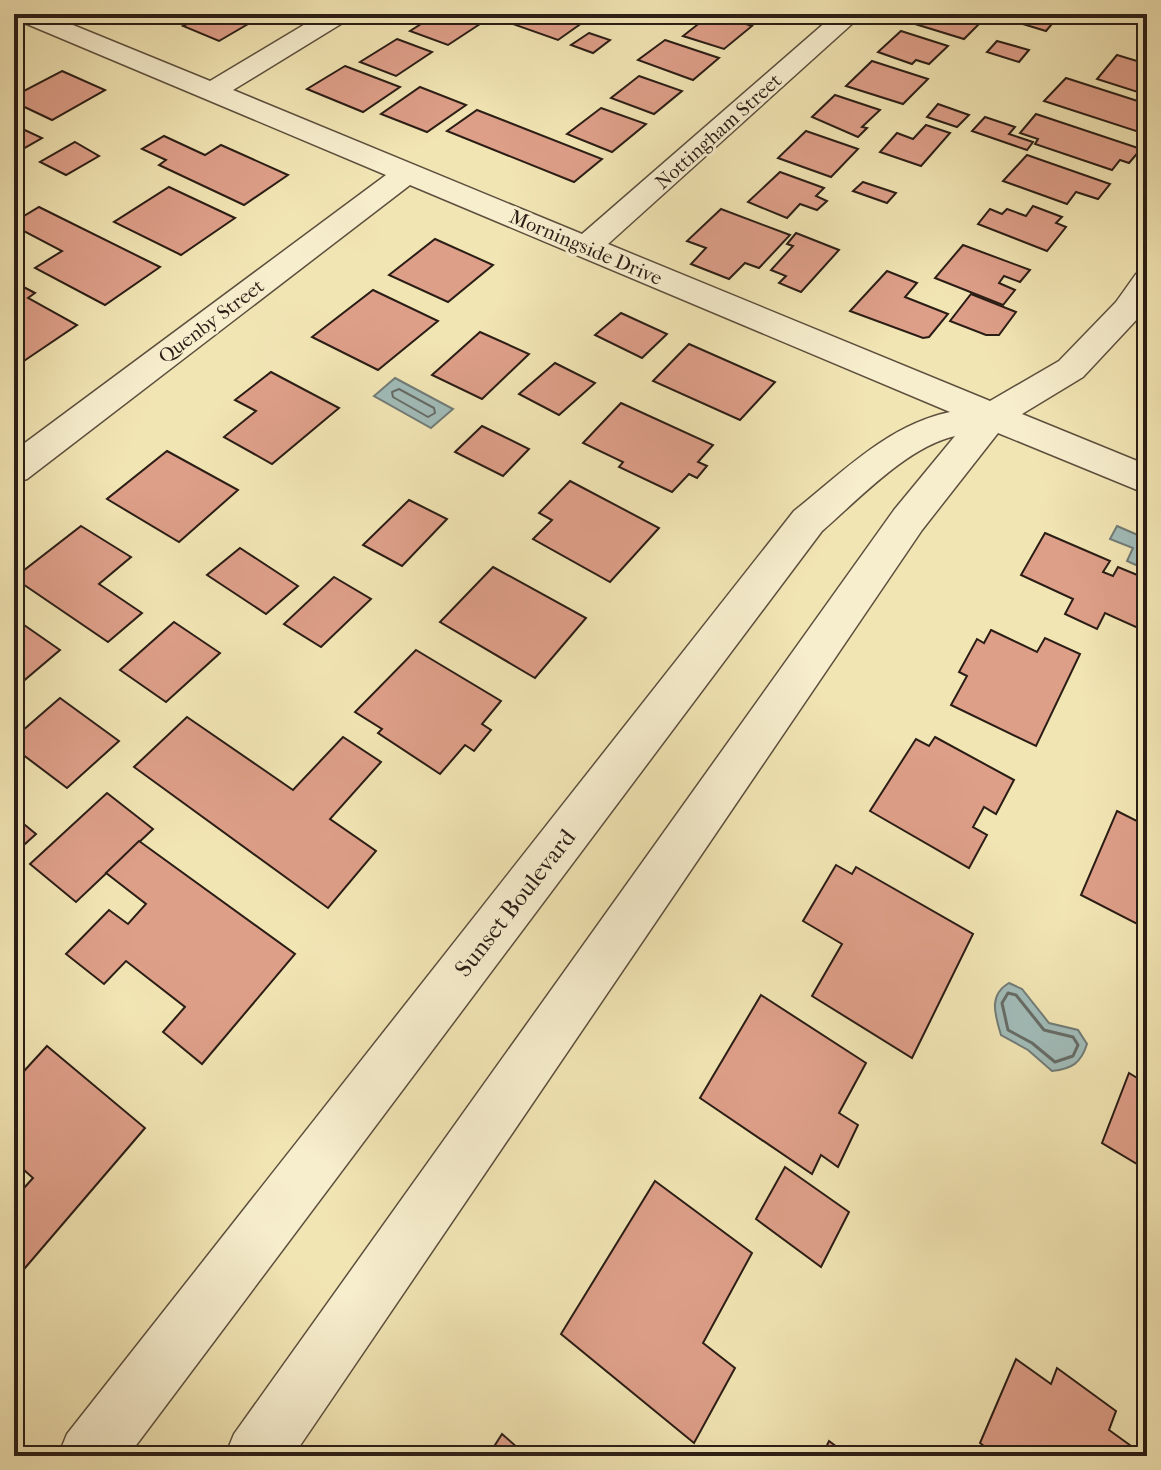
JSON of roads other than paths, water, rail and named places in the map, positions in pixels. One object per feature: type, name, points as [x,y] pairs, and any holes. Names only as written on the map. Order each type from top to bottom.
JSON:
[{"type":"street","points":[[211,92],[340,14]]},
{"type":"street","name":"Nottingham Street","points":[[586,247],[850,14]]},
{"type":"street","points":[[287,19],[314,30]]},
{"type":"street","name":"Morningside Drive","points":[[34,26],[211,92],[1147,480]]},
{"type":"street","name":"Quenby Street","points":[[14,470],[408,173]]},
{"type":"street","name":"Sunset Boulevard","points":[[89,1456],[808,521],[899,446],[931,429],[992,416],[1071,369],[1128,309],[1147,281]]},
{"type":"street","name":"Sunset Boulevard","points":[[256,1456],[899,533],[992,416]]},
{"type":"water","points":[[395,378],[453,409],[431,428],[374,396]]},
{"type":"water","points":[[1117,526],[1147,539],[1147,570],[1127,561],[1133,548],[1110,539]]},
{"type":"water","points":[[1009,983],[1022,989],[1049,1023],[1078,1030],[1087,1044],[1075,1064],[1052,1071],[1028,1050],[1001,1035],[995,1013],[996,999]]}]
